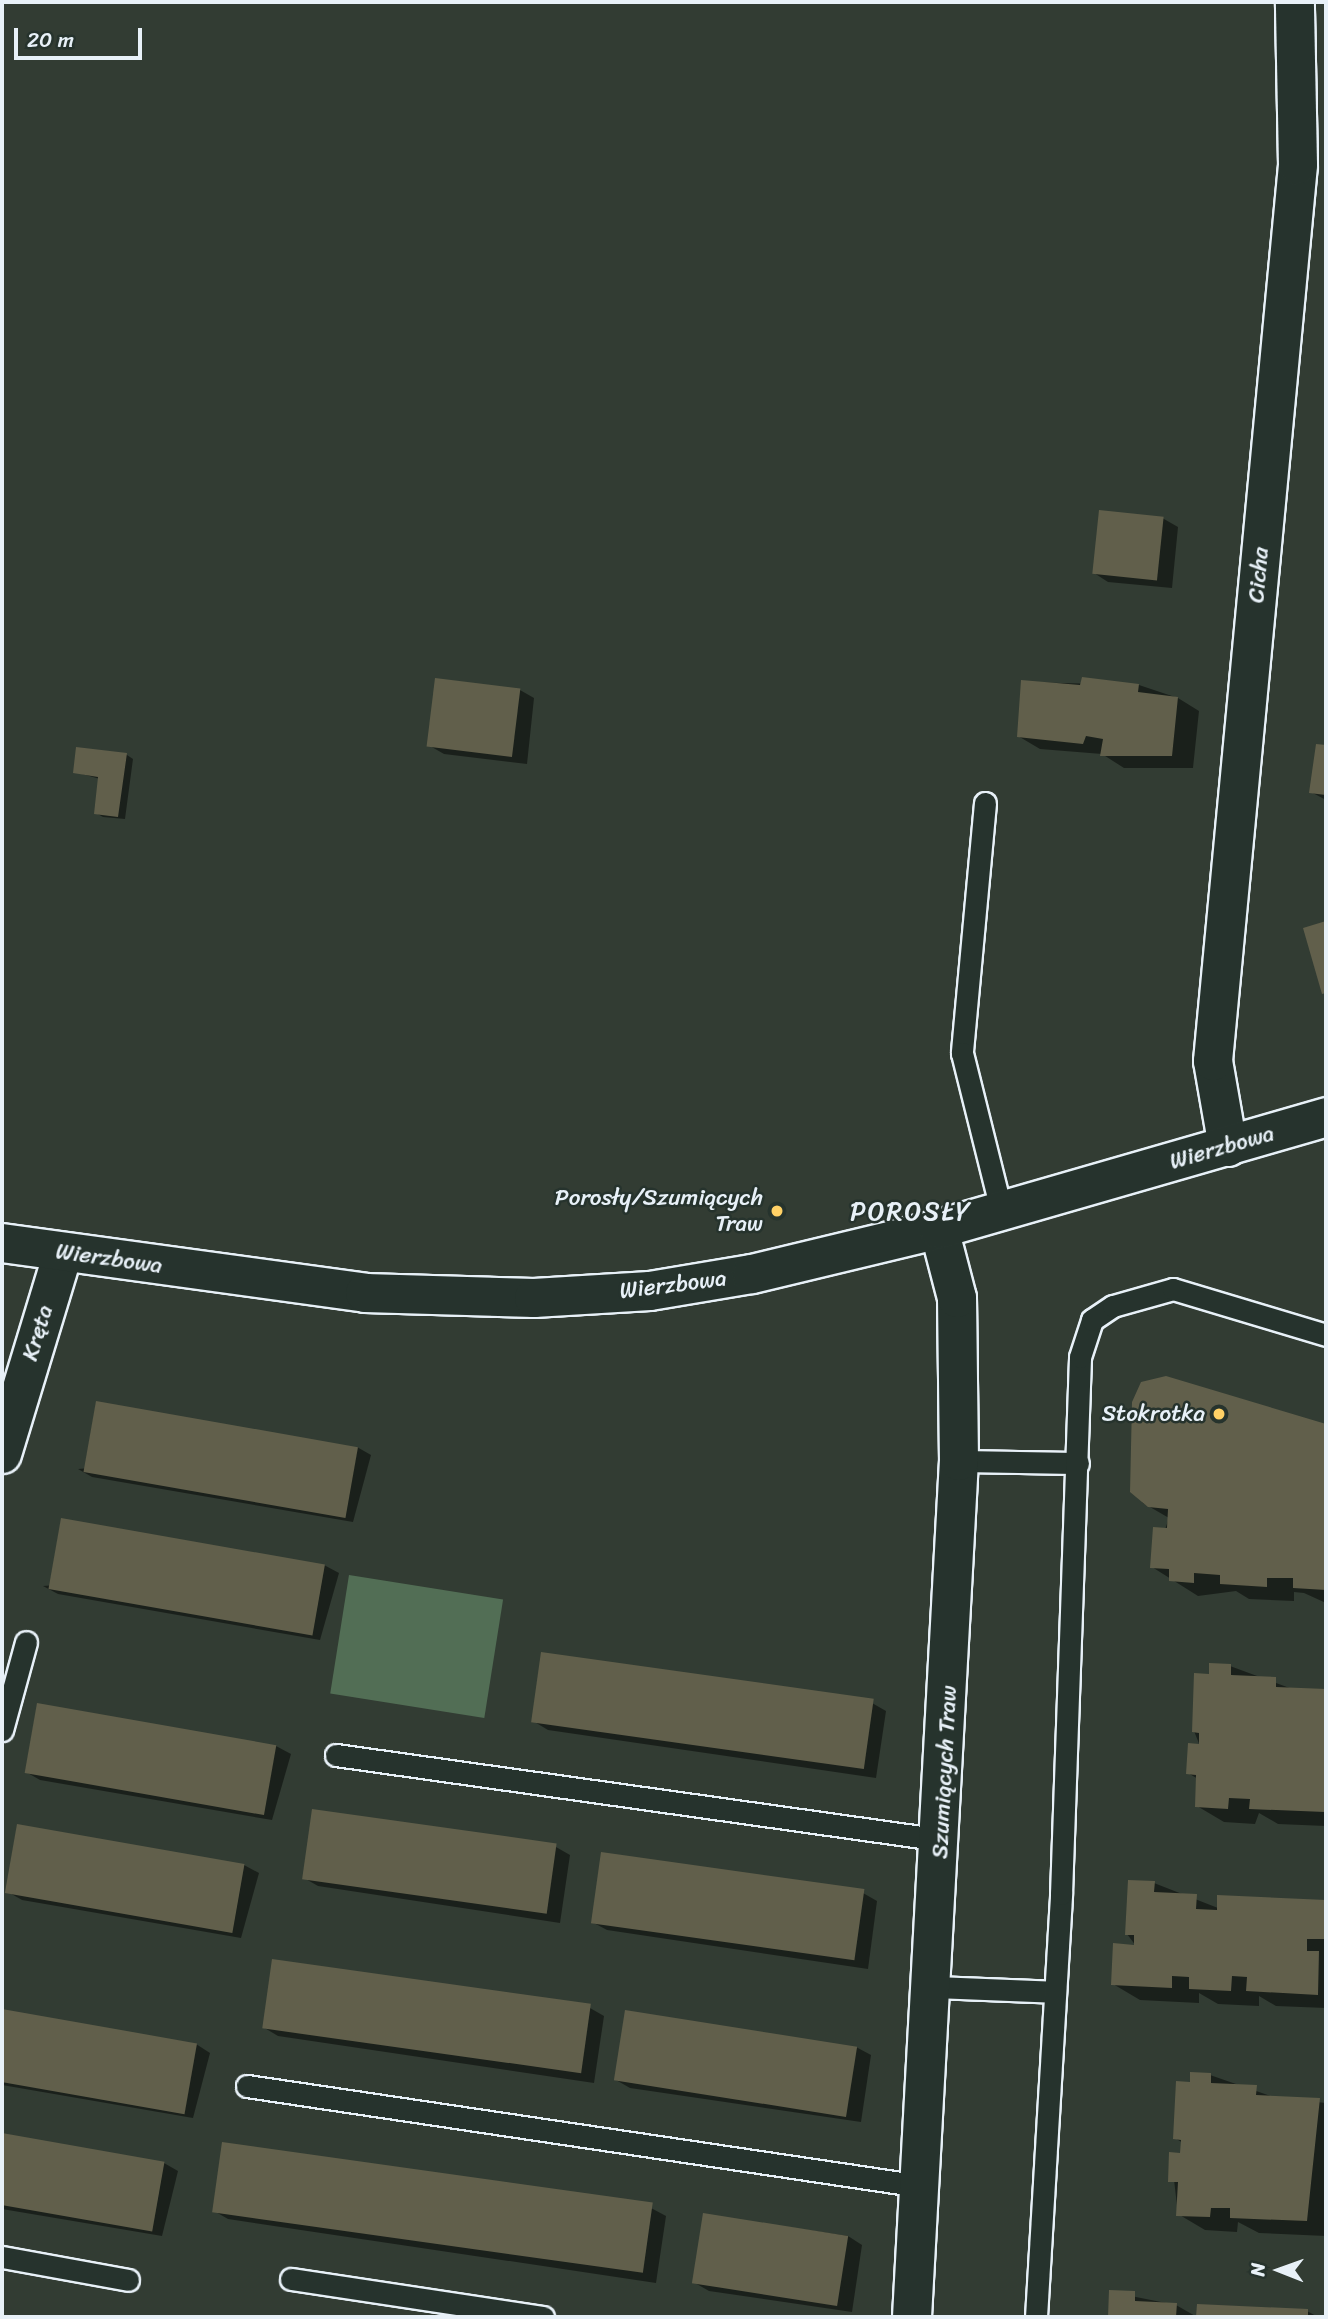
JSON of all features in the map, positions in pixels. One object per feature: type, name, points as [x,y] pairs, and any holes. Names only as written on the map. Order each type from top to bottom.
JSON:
[{"type":"street","name":"Cicha","points":[[1228,1147],[1213,1062],[1312,167],[1295,2]]},
{"type":"street","name":"Wierzbowa","points":[[2,1243],[365,1293],[534,1298],[650,1291],[752,1274],[939,1229],[1326,1120]]},
{"type":"street","name":"Szumiących Traw","points":[[912,2317],[942,1840],[959,1461],[957,1298],[939,1229]]},
{"type":"street","name":"Kręta","points":[[2,1454],[63,1253]]},
{"type":"lane","points":[[985,803],[962,1053],[1001,1210]]},
{"type":"lane","points":[[1036,2317],[1055,1992],[1078,1463],[1080,1357],[1092,1320],[1113,1306],[1173,1289],[1326,1335]]},
{"type":"lane","points":[[959,1461],[1078,1463]]},
{"type":"lane","points":[[2,1730],[26,1642]]},
{"type":"lane","points":[[336,1755],[942,1840]]},
{"type":"lane","points":[[933,1987],[1055,1992]]},
{"type":"lane","points":[[247,2086],[921,2186]]},
{"type":"lane","points":[[2,2257],[128,2280]]},
{"type":"lane","points":[[291,2279],[543,2317]]},
{"type":"green space","points":[[349,1575],[503,1599],[484,1718],[330,1694]]},
{"type":"building","points":[[1099,510],[1164,517],[1157,580],[1092,574]]},
{"type":"building","points":[[1082,677],[1139,684],[1138,692],[1178,697],[1172,756],[1100,756],[1103,739],[1086,736],[1083,744],[1017,737],[1021,680],[1080,685]]},
{"type":"building","points":[[435,678],[520,688],[512,757],[427,746]]},
{"type":"building","points":[[1316,744],[1326,745],[1326,795],[1309,793]]},
{"type":"building","points":[[76,747],[127,753],[118,817],[94,814],[98,777],[73,773]]},
{"type":"building","points":[[1326,921],[1326,993],[1322,994],[1303,928]]},
{"type":"building","points":[[1166,1376],[1326,1424],[1326,1590],[1293,1588],[1293,1578],[1267,1578],[1267,1587],[1220,1584],[1220,1575],[1194,1573],[1194,1583],[1169,1581],[1169,1569],[1150,1568],[1153,1527],[1167,1528],[1168,1509],[1148,1507],[1130,1492],[1132,1402],[1141,1382]]},
{"type":"building","points":[[96,1401],[358,1447],[345,1518],[83,1472]]},
{"type":"building","points":[[61,1518],[325,1565],[312,1635],[48,1589]]},
{"type":"building","points":[[541,1652],[874,1699],[864,1769],[531,1722]]},
{"type":"building","points":[[1209,1663],[1231,1664],[1231,1675],[1276,1677],[1276,1687],[1326,1689],[1325,1812],[1249,1809],[1250,1799],[1229,1798],[1228,1809],[1195,1807],[1196,1775],[1186,1774],[1188,1743],[1199,1744],[1199,1733],[1192,1732],[1194,1673],[1209,1674]]},
{"type":"building","points":[[37,1703],[276,1745],[264,1815],[25,1773]]},
{"type":"building","points":[[312,1809],[557,1843],[547,1914],[302,1879]]},
{"type":"building","points":[[17,1824],[244,1864],[232,1933],[5,1893]]},
{"type":"building","points":[[601,1852],[864,1889],[854,1960],[591,1923]]},
{"type":"building","points":[[1128,1880],[1155,1881],[1154,1892],[1197,1894],[1196,1909],[1217,1910],[1217,1895],[1326,1900],[1326,1939],[1307,1939],[1307,1951],[1319,1951],[1318,1995],[1246,1991],[1247,1977],[1232,1976],[1231,1991],[1189,1989],[1189,1977],[1172,1976],[1172,1988],[1111,1985],[1113,1943],[1134,1945],[1134,1935],[1125,1935]]},
{"type":"building","points":[[272,1959],[591,2004],[581,2073],[262,2028]]},
{"type":"building","points":[[2,2009],[197,2043],[184,2114],[2,2082]]},
{"type":"building","points":[[625,2010],[857,2047],[846,2117],[614,2080]]},
{"type":"building","points":[[1190,2072],[1211,2073],[1211,2083],[1257,2085],[1256,2095],[1320,2098],[1307,2221],[1230,2218],[1230,2208],[1211,2208],[1210,2217],[1176,2216],[1178,2182],[1168,2182],[1169,2152],[1180,2153],[1181,2140],[1173,2139],[1176,2081],[1190,2082]]},
{"type":"building","points":[[2,2133],[164,2162],[152,2232],[2,2205]]},
{"type":"building","points":[[222,2142],[653,2203],[643,2273],[212,2212]]},
{"type":"building","points":[[703,2213],[848,2236],[837,2306],[692,2283]]},
{"type":"building","points":[[1109,2290],[1135,2291],[1135,2301],[1177,2303],[1176,2317],[1108,2317]]},
{"type":"building","points":[[1197,2304],[1308,2309],[1308,2317],[1196,2317]]},
{"type":"place","name":"Porosły/Szumiących Traw","points":[[777,1211]]},
{"type":"place","name":"Stokrotka","points":[[1219,1414]]},
{"type":"district","name":"POROSŁY","points":[[911,1212]]}]
